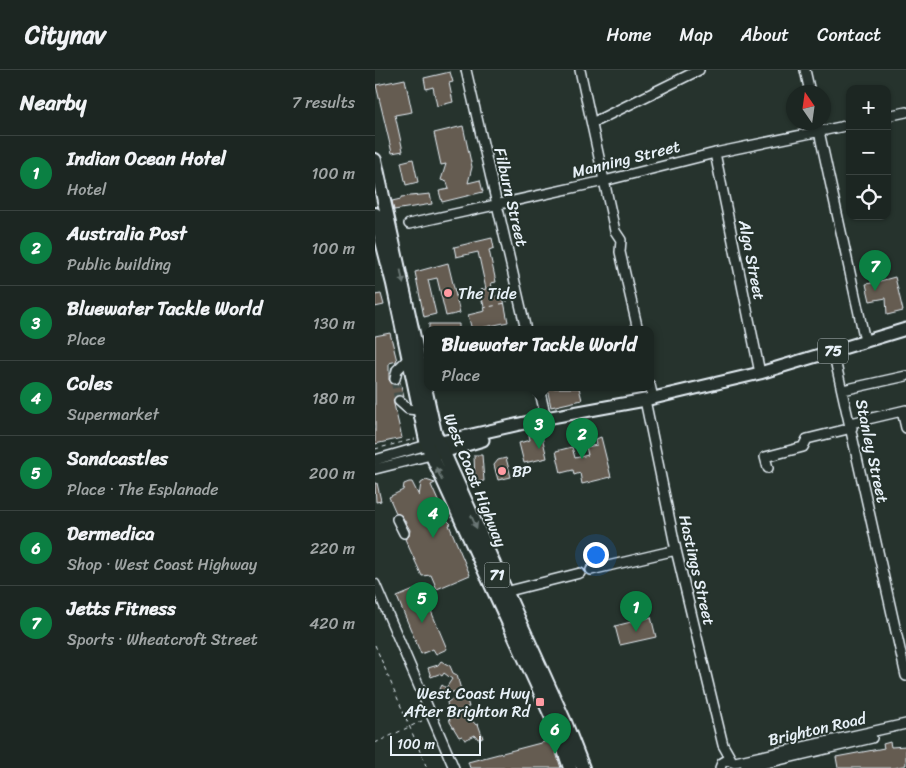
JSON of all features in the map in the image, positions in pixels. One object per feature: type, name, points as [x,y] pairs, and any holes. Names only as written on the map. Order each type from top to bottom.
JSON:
[{"type":"highway","name":"West Coast Highway","points":[[375,160],[382,232],[418,410],[548,710],[570,768]]},
{"type":"highway","name":"West Coast Highway","points":[[375,214],[382,232],[420,366],[432,446],[505,592],[565,722],[583,768]]},
{"type":"main road","name":"75","points":[[432,446],[546,418],[649,399],[760,373],[906,329]]},
{"type":"street","name":"Filburn Street","points":[[466,70],[525,326]]},
{"type":"street","points":[[580,70],[615,231],[621,240],[620,252],[637,326]]},
{"type":"street","points":[[592,123],[699,70]]},
{"type":"street","points":[[805,70],[808,85]]},
{"type":"street","points":[[891,115],[906,112]]},
{"type":"street","name":"Manning Street","points":[[409,224],[715,153],[846,126]]},
{"type":"street","points":[[819,132],[865,341]]},
{"type":"street","name":"Alga Street","points":[[715,153],[760,373]]},
{"type":"street","name":"Stanley Street","points":[[833,351],[906,673]]},
{"type":"street","points":[[395,379],[397,370],[408,359]]},
{"type":"street","points":[[843,390],[906,376]]},
{"type":"street","points":[[540,391],[546,418]]},
{"type":"street","name":"Hastings Street","points":[[650,391],[649,399],[676,550],[723,745],[735,764]]},
{"type":"street","points":[[399,401],[408,409],[418,410]]},
{"type":"street","points":[[767,468],[765,457],[803,447],[807,439],[904,410],[906,428]]},
{"type":"street","points":[[375,460],[432,446]]},
{"type":"street","points":[[375,469],[432,446]]},
{"type":"street","points":[[397,519],[404,534]]},
{"type":"street","points":[[591,570],[676,550]]},
{"type":"street","points":[[505,592],[580,573]]},
{"type":"street","points":[[375,584],[454,768]]},
{"type":"street","name":"Brighton Road","points":[[719,767],[725,761],[735,764],[906,724]]},
{"type":"street","name":"Brighton Road","points":[[745,768],[906,730]]},
{"type":"street","name":"Hastings Street","points":[[719,767],[723,745]]},
{"type":"path","points":[[491,297],[505,292],[506,298],[511,297]]},
{"type":"path","points":[[483,300],[483,308],[507,303],[507,301]]},
{"type":"path","points":[[375,449],[432,446]]},
{"type":"path","points":[[375,644],[427,768]]},
{"type":"path","points":[[375,743],[431,717]]},
{"type":"building","points":[[450,72],[453,82],[449,83],[453,102],[437,106],[433,87],[426,89],[424,78]]},
{"type":"building","points":[[405,79],[412,112],[395,115],[403,151],[392,153],[376,85]]},
{"type":"building","points":[[463,126],[472,167],[468,183],[480,180],[483,192],[442,202],[439,191],[449,189],[447,182],[441,180],[446,164],[441,165],[434,133]]},
{"type":"building","points":[[413,159],[418,182],[406,185],[401,162]]},
{"type":"building","points":[[430,194],[432,204],[394,210],[392,201],[401,199],[401,197]]},
{"type":"building","points":[[492,238],[494,248],[489,250],[496,282],[491,283],[494,296],[503,296],[508,322],[490,326],[471,326],[468,315],[485,311],[480,290],[486,289],[478,252],[456,257],[454,247]]},
{"type":"building","name":"The Tide","points":[[448,263],[460,313],[446,316],[437,278],[428,280],[436,314],[424,317],[415,272]]},
{"type":"building","points":[[895,277],[903,311],[887,315],[886,298],[870,301],[866,284],[872,283],[871,280],[879,278],[880,281]]},
{"type":"building","points":[[381,294],[384,305],[375,307],[375,295]]},
{"type":"building","points":[[429,324],[459,324],[459,326],[429,326]]},
{"type":"building","points":[[390,333],[397,361],[389,363],[389,380],[394,385],[400,382],[404,397],[398,395],[393,400],[402,438],[375,444],[375,336]]},
{"type":"building","points":[[548,391],[580,391],[582,400],[551,407]]},
{"type":"building","points":[[541,432],[547,458],[524,463],[519,443],[530,440],[529,435]]},
{"type":"building","points":[[601,437],[611,477],[582,484],[580,473],[574,475],[573,470],[561,473],[556,451],[572,447],[575,458],[588,455],[586,447],[597,445],[596,439]]},
{"type":"building","name":"BP","points":[[474,455],[482,455],[484,481],[475,482]]},
{"type":"building","name":"BP","points":[[506,458],[511,477],[498,480],[494,465],[498,460]]},
{"type":"building","points":[[426,480],[435,483],[431,485],[446,519],[451,524],[449,525],[470,575],[437,589],[431,575],[422,576],[405,539],[409,536],[410,530],[402,516],[396,513],[389,497],[403,490],[404,484],[409,482],[412,482],[419,496],[421,483]]},
{"type":"building","points":[[375,483],[377,483],[381,501],[376,502]]},
{"type":"building","points":[[421,587],[447,649],[436,654],[433,649],[421,654],[397,597]]},
{"type":"building","points":[[651,617],[656,637],[620,645],[615,626]]},
{"type":"building","points":[[441,661],[450,666],[453,673],[457,675],[461,690],[440,695],[438,693],[442,685],[446,688],[452,679],[444,673],[442,676],[439,674],[431,677],[428,668],[438,665]]},
{"type":"building","points":[[465,693],[469,707],[464,708],[465,718],[470,718],[476,725],[478,724],[483,738],[478,739],[475,735],[465,740],[462,736],[459,737],[450,722],[447,702]]},
{"type":"building","points":[[552,740],[561,768],[470,768],[468,762]]},
{"type":"building","points":[[890,742],[891,747],[906,746],[906,765],[894,768],[838,768],[836,757],[884,748],[883,744]]},
{"type":"tunnel","points":[[395,379],[399,401]]},
{"type":"place","name":"Jetts Fitness","points":[[875,291]]},
{"type":"place","name":"The Tide","points":[[448,293]]},
{"type":"place","name":"Bluewater Tackle World","points":[[539,449]]},
{"type":"place","name":"Australia Post","points":[[582,459]]},
{"type":"place","name":"BP","points":[[502,471]]},
{"type":"place","name":"Coles","points":[[433,538]]},
{"type":"place","name":"Sandcastles","points":[[422,623]]},
{"type":"place","name":"Indian Ocean Hotel","points":[[636,632]]},
{"type":"place","name":"West Coast Hwy After Brighton Rd","points":[[540,702]]},
{"type":"place","name":"Dermedica","points":[[555,754]]}]
